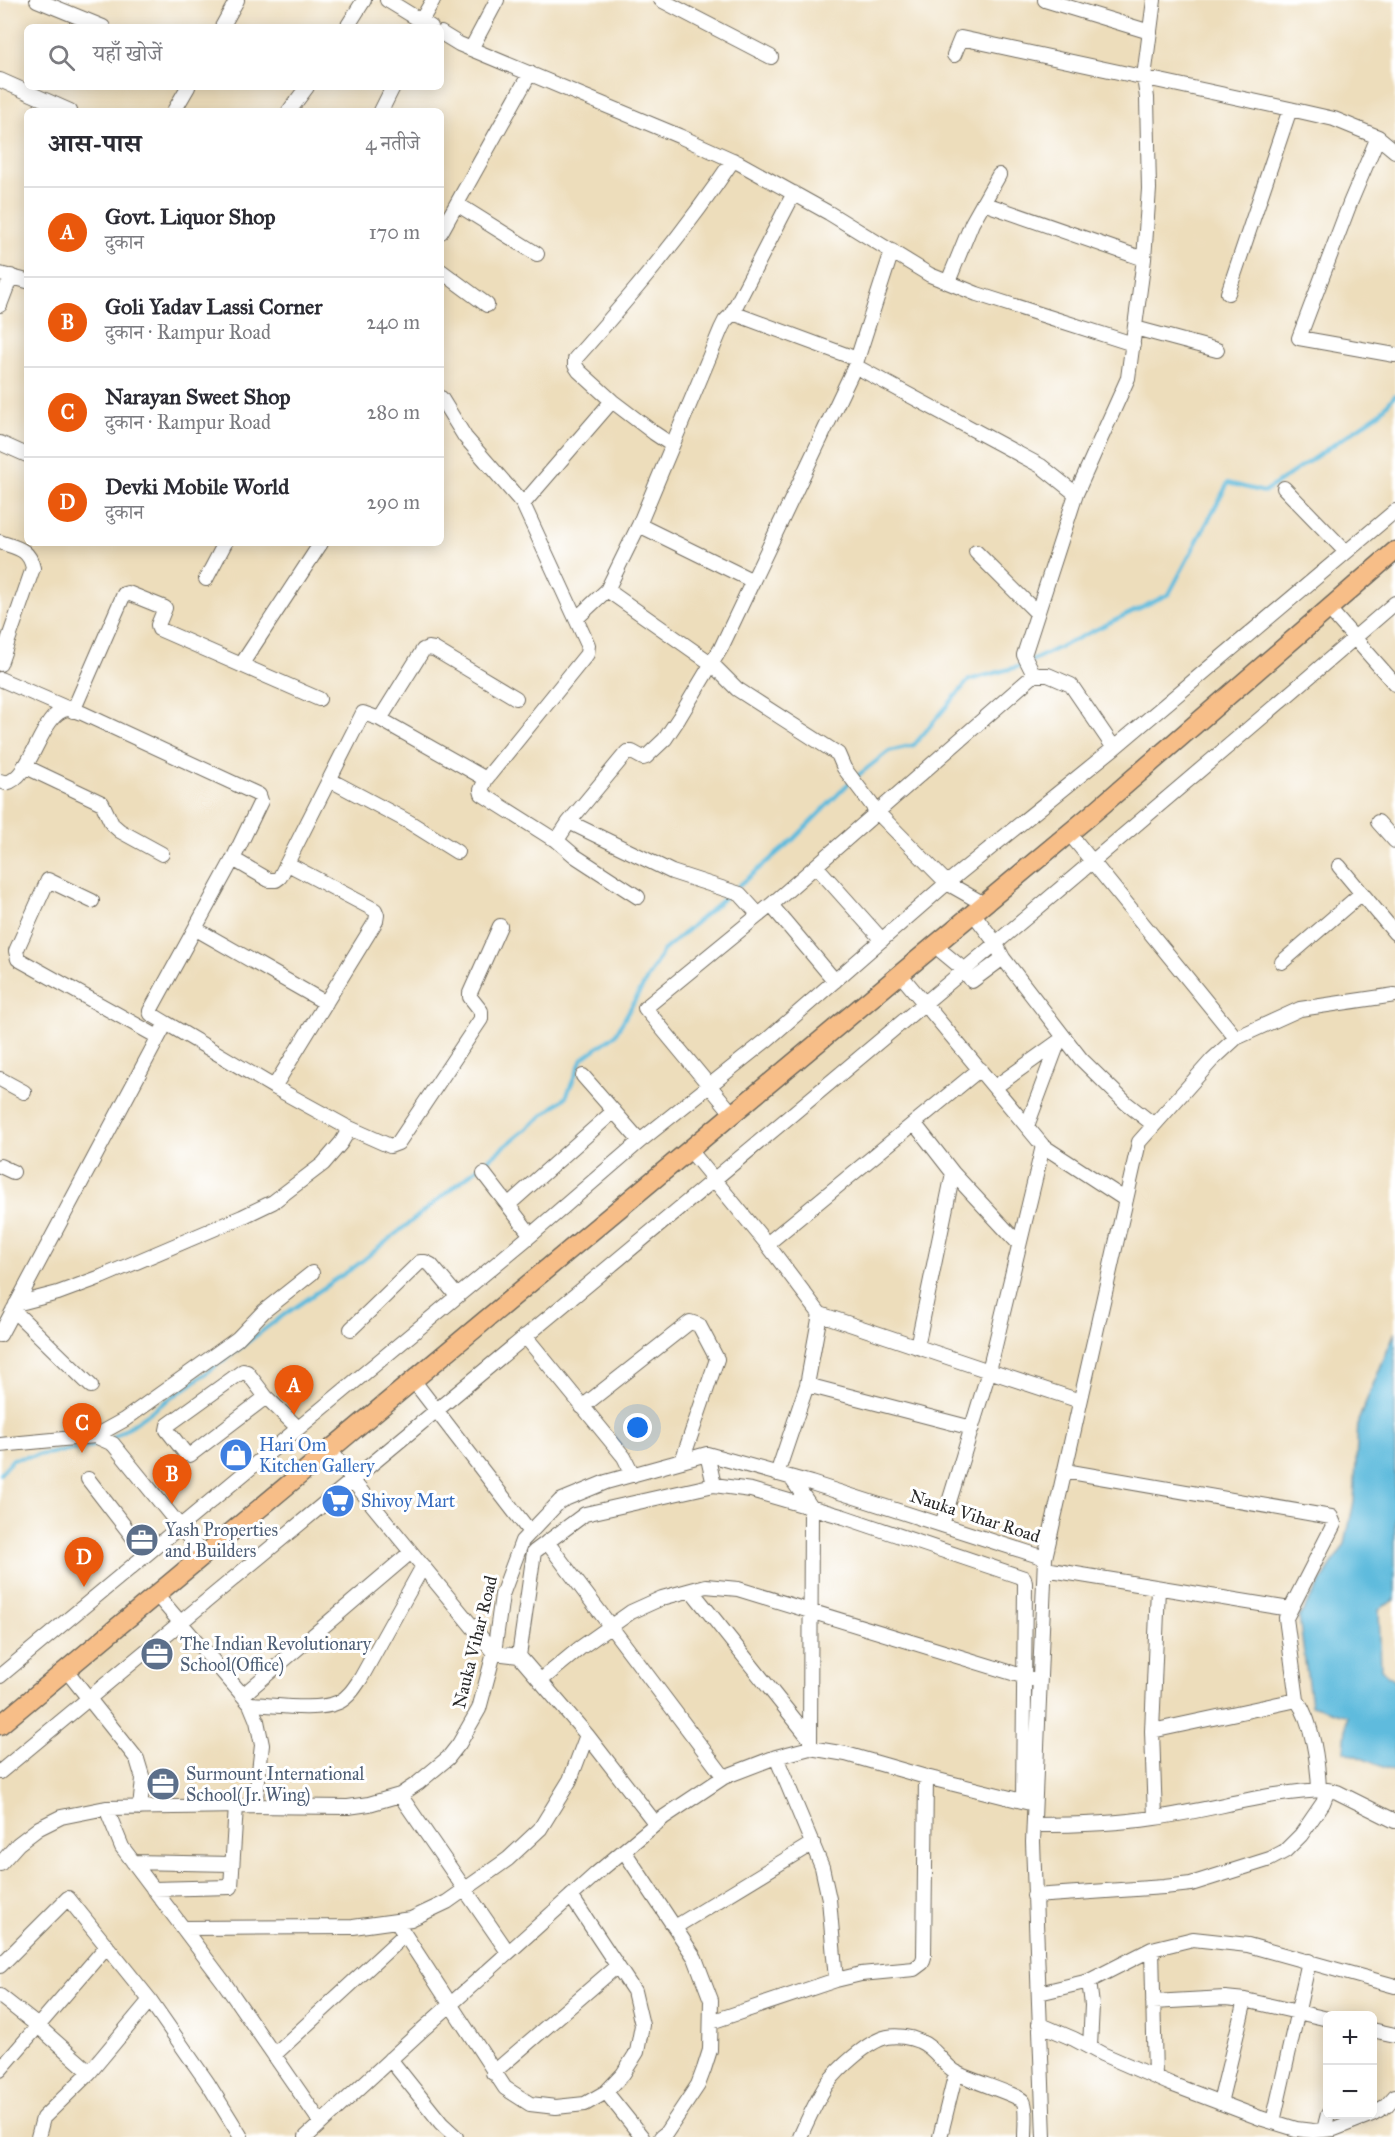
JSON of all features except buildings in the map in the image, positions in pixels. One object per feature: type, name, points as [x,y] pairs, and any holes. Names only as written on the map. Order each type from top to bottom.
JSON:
[{"type":"main road","points":[[0,1725],[1069,833],[1395,552]]},
{"type":"street","points":[[37,0],[96,24]]},
{"type":"street","points":[[224,24],[237,0]]},
{"type":"street","points":[[348,24],[364,0]]},
{"type":"street","points":[[387,0],[423,24]]},
{"type":"street","points":[[425,24],[433,0]]},
{"type":"street","points":[[471,49],[497,0]]},
{"type":"street","points":[[661,0],[771,57]]},
{"type":"street","points":[[1045,0],[1150,32]]},
{"type":"street","points":[[1033,672],[1024,655],[1037,614],[1076,494],[1128,378],[1144,259],[1149,189],[1147,98],[1144,77],[1154,0]]},
{"type":"street","points":[[444,35],[471,49],[679,135],[733,160],[794,193],[930,274],[976,294],[1133,344]]},
{"type":"street","points":[[954,55],[961,38],[1334,118],[1378,136],[1394,147]]},
{"type":"street","points":[[444,227],[530,73]]},
{"type":"street","points":[[0,80],[63,108]]},
{"type":"street","points":[[176,108],[186,90]]},
{"type":"street","points":[[291,108],[305,90]]},
{"type":"street","points":[[382,108],[392,90]]},
{"type":"street","points":[[1228,293],[1290,109]]},
{"type":"street","points":[[1378,136],[1299,338],[1395,355]]},
{"type":"street","points":[[672,445],[612,401],[579,371],[575,365],[575,359],[646,279],[705,202],[733,160]]},
{"type":"street","points":[[948,282],[972,223],[999,175]]},
{"type":"street","points":[[576,619],[607,590],[639,525],[721,329],[731,315],[794,193]]},
{"type":"street","points":[[983,203],[1144,259]]},
{"type":"street","points":[[457,204],[537,254]]},
{"type":"street","points":[[555,839],[559,837],[627,752],[646,757],[665,739],[711,664],[753,581],[856,363],[892,251]]},
{"type":"street","points":[[444,273],[487,305]]},
{"type":"street","points":[[0,305],[6,275],[24,280]]},
{"type":"street","points":[[731,315],[738,315],[856,363],[1041,466],[1076,494]]},
{"type":"street","points":[[1136,328],[1216,350]]},
{"type":"street","points":[[523,504],[612,401]]},
{"type":"street","points":[[444,403],[465,437],[523,504],[588,645],[587,654],[486,779],[481,790],[482,794],[555,839],[575,856],[638,897]]},
{"type":"street","points":[[0,443],[24,454]]},
{"type":"street","points":[[1284,488],[1346,552]]},
{"type":"street","points":[[2,1670],[146,1554],[531,1235],[640,1141],[768,1040],[947,883],[1114,748],[1395,511]]},
{"type":"street","points":[[639,525],[753,581]]},
{"type":"street","points":[[0,542],[25,551],[31,558],[33,568],[0,664]]},
{"type":"street","points":[[206,579],[223,546]]},
{"type":"street","points":[[241,665],[319,546]]},
{"type":"street","points":[[976,552],[1037,614]]},
{"type":"street","points":[[607,590],[711,664],[737,689],[838,754],[844,768],[878,813],[947,883],[978,908],[1003,958],[1061,1040],[1126,1103],[1154,1125]]},
{"type":"street","points":[[71,710],[126,594],[165,609],[158,626],[159,629],[319,699]]},
{"type":"street","points":[[0,1772],[996,942],[1395,603]]},
{"type":"street","points":[[1329,609],[1395,684]]},
{"type":"street","points":[[380,719],[423,650],[428,648],[434,649],[516,698]]},
{"type":"street","points":[[1033,672],[1048,675],[1071,685],[1114,748]]},
{"type":"street","points":[[732,1113],[645,1008],[771,905],[878,813],[1033,672]]},
{"type":"street","points":[[0,679],[260,795],[259,809],[150,1011],[151,1014],[274,1087],[345,1126],[390,1146],[398,1143],[481,1019],[481,1011],[470,997],[470,993],[500,926]]},
{"type":"street","points":[[0,781],[12,782],[17,778],[49,723],[59,712],[71,710]]},
{"type":"street","points":[[233,859],[269,880],[276,880],[280,877],[363,713],[380,719],[486,779]]},
{"type":"street","points":[[24,766],[102,803],[112,824],[120,831],[162,854]]},
{"type":"street","points":[[330,780],[409,822],[456,852]]},
{"type":"street","points":[[569,822],[672,872],[735,892],[759,915]]},
{"type":"street","points":[[1378,822],[1395,841]]},
{"type":"street","points":[[1069,833],[1236,1038]]},
{"type":"street","points":[[274,1087],[376,921],[377,915],[375,910],[288,864]]},
{"type":"street","points":[[816,866],[882,940]]},
{"type":"street","points":[[1339,866],[1395,933]]},
{"type":"street","points":[[92,901],[48,880],[20,941],[16,955],[18,959],[158,1037]]},
{"type":"street","points":[[1282,962],[1362,893]]},
{"type":"street","points":[[771,905],[835,981]]},
{"type":"street","points":[[196,928],[326,1003]]},
{"type":"street","points":[[934,945],[963,969],[972,981],[1003,958]]},
{"type":"street","points":[[900,974],[1043,1146],[1126,1200]]},
{"type":"street","points":[[1029,1802],[1040,1682],[1045,1563],[1139,1142],[1212,1060],[1236,1038],[1300,1009],[1395,995]]},
{"type":"street","points":[[0,1335],[166,1023]]},
{"type":"street","points":[[995,1087],[1061,1040]]},
{"type":"street","points":[[1027,1126],[1061,1040]]},
{"type":"street","points":[[767,1244],[980,1069]]},
{"type":"street","points":[[583,1076],[640,1141]]},
{"type":"street","points":[[0,1080],[24,1092]]},
{"type":"street","points":[[508,1205],[614,1110]]},
{"type":"street","points":[[914,1123],[953,1173],[1020,1244]]},
{"type":"street","points":[[14,1307],[101,1277],[273,1202],[323,1164],[341,1143],[346,1133],[345,1126]]},
{"type":"street","points":[[942,1525],[989,1371],[1043,1146]]},
{"type":"street","points":[[689,1149],[767,1244],[820,1314],[1080,1401]]},
{"type":"street","points":[[917,1347],[953,1173]]},
{"type":"street","points":[[484,1174],[531,1235]]},
{"type":"street","points":[[351,1329],[420,1262],[431,1265],[457,1296]]},
{"type":"street","points":[[2,1444],[103,1439],[124,1420],[237,1339],[264,1311],[312,1273]]},
{"type":"street","points":[[14,1307],[91,1386]]},
{"type":"street","points":[[810,1743],[812,1508],[784,1476],[807,1385],[820,1314]]},
{"type":"street","points":[[582,1407],[690,1322],[696,1323],[717,1359],[682,1461]]},
{"type":"street","points":[[525,1336],[624,1458],[633,1475]]},
{"type":"street","points":[[267,1397],[190,1455],[186,1454],[167,1430],[168,1425],[240,1372],[247,1372],[267,1397],[298,1428]]},
{"type":"street","points":[[413,1380],[531,1532]]},
{"type":"street","points":[[807,1385],[972,1428]]},
{"type":"street","points":[[103,1439],[204,1556]]},
{"type":"street","points":[[330,1449],[352,1480],[494,1653],[519,1656],[587,1735],[656,1824]]},
{"type":"street","points":[[707,1454],[714,1485]]},
{"type":"street","name":"Nauka Vihar Road","points":[[0,1864],[18,1844],[39,1828],[61,1817],[106,1808],[348,1807],[400,1795],[448,1758],[459,1744],[479,1709],[494,1653],[502,1595],[522,1541],[560,1501],[606,1482],[707,1454],[942,1525],[1045,1563],[1158,1587],[1290,1609]]},
{"type":"street","points":[[1034,1896],[1191,1884],[1270,1859],[1285,1851],[1301,1835],[1323,1803],[1324,1790],[1304,1711],[1298,1700],[1286,1618],[1334,1524],[1331,1517],[1065,1471]]},
{"type":"street","points":[[88,1479],[146,1554]]},
{"type":"street","points":[[519,1656],[534,1552],[585,1514],[714,1485],[752,1490],[1024,1578],[1024,1677],[1029,1802],[1034,1825],[1034,1896],[1044,2137]]},
{"type":"street","points":[[547,1542],[724,1777]]},
{"type":"street","points":[[247,1699],[411,1552]]},
{"type":"street","points":[[247,1699],[314,1706],[328,1706],[341,1701],[350,1694],[361,1678],[423,1566]]},
{"type":"street","points":[[540,1681],[580,1648],[632,1612],[662,1598],[706,1586],[738,1589],[1040,1682]]},
{"type":"street","points":[[1155,1818],[1152,1731],[1158,1587]]},
{"type":"street","points":[[691,1590],[810,1743],[926,1777],[1029,1802]]},
{"type":"street","points":[[156,1594],[247,1699],[257,1721],[262,1745],[255,1806]]},
{"type":"street","points":[[66,1670],[137,1758],[143,1779],[140,1808]]},
{"type":"street","points":[[1152,1731],[1298,1700]]},
{"type":"street","points":[[183,1928],[353,1927],[411,1919],[447,1902],[508,1859],[540,1829],[570,1780],[587,1735]]},
{"type":"street","points":[[306,2137],[508,1952],[656,1824],[724,1777],[810,1743]]},
{"type":"street","points":[[776,1757],[822,1867],[830,1899],[836,1980]]},
{"type":"street","points":[[711,2022],[836,1980],[861,1974],[914,1969],[922,1963],[924,1957],[926,1777]]},
{"type":"street","points":[[1034,1825],[1079,1825],[1155,1818],[1270,1795],[1324,1790],[1336,1792],[1395,1821]]},
{"type":"street","points":[[400,1795],[508,1952]]},
{"type":"street","points":[[153,1889],[229,1888],[232,1885],[236,1806]]},
{"type":"street","points":[[106,1808],[122,1847],[223,1981],[321,2123]]},
{"type":"street","points":[[675,1928],[813,1844]]},
{"type":"street","points":[[624,1851],[695,1958],[711,2000],[710,2050],[698,2085],[661,2137]]},
{"type":"street","points":[[133,1862],[232,1864]]},
{"type":"street","points":[[396,1921],[493,2073],[505,2088],[530,2103],[556,2107],[585,2104],[606,2092],[623,2074],[638,2052],[642,2025],[634,1991],[571,1896]]},
{"type":"street","points":[[0,1965],[68,1898],[150,2000],[207,2082],[241,2137]]},
{"type":"street","points":[[274,2055],[404,1935]]},
{"type":"street","points":[[1039,1993],[1089,1981],[1152,1949],[1193,1939],[1248,1945],[1309,1960],[1395,1986]]},
{"type":"street","points":[[0,2070],[107,1946]]},
{"type":"street","points":[[1152,1949],[1155,2077]]},
{"type":"street","points":[[1273,2122],[1309,1960]]},
{"type":"street","points":[[493,2073],[617,1966]]},
{"type":"street","points":[[1089,1981],[1092,2005],[1090,2047]]},
{"type":"street","points":[[0,1996],[90,2072]]},
{"type":"street","points":[[1153,2002],[1225,1998],[1245,2000],[1323,2018]]},
{"type":"street","points":[[38,2137],[43,2118],[90,2072],[150,2000]]},
{"type":"street","points":[[1220,2103],[1245,2000]]},
{"type":"street","points":[[1039,2024],[1155,2077],[1220,2103],[1296,2129],[1334,2130],[1360,2119]]},
{"type":"street","points":[[1377,2031],[1395,2034]]},
{"type":"street","points":[[800,2137],[834,2075],[877,2040],[888,2037],[916,2040],[928,2045],[956,2072],[1023,2100],[1024,2137]]},
{"type":"street","points":[[390,2059],[441,2123],[456,2137]]},
{"type":"street","points":[[940,2137],[956,2072]]},
{"type":"street","points":[[606,2092],[642,2137]]},
{"type":"street","points":[[1377,2111],[1395,2097]]},
{"type":"street","points":[[1324,2130],[1327,2119]]},
{"type":"water","points":[[1395,1332],[1395,1600],[1379,1609],[1381,1669],[1395,1680],[1395,1772],[1344,1751],[1347,1716],[1311,1705],[1299,1617],[1345,1544],[1354,1502],[1358,1421]]},
{"type":"waterway","points":[[856,777],[889,751],[914,745],[969,680],[1021,666],[1169,594],[1228,483],[1264,492],[1380,413],[1395,395]]},
{"type":"waterway","points":[[735,889],[794,839],[850,782]]},
{"type":"waterway","points":[[111,1439],[357,1265],[566,1097],[582,1059],[615,1035],[663,951],[729,894]]},
{"type":"waterway","points":[[0,1474],[13,1459],[90,1447],[101,1442]]},
{"type":"place","name":"Govt. Liquor Shop","points":[[294,1415]]},
{"type":"place","name":"Narayan Sweet Shop","points":[[82,1453]]},
{"type":"place","name":"Hari Om Kitchen Gallery","points":[[236,1455]]},
{"type":"place","name":"Shivoy Mart","points":[[338,1501]]},
{"type":"place","name":"Goli Yadav Lassi Corner","points":[[172,1504]]},
{"type":"place","name":"Yash Properties and Builders","points":[[142,1540]]},
{"type":"place","name":"Devki Mobile World","points":[[84,1587]]},
{"type":"place","name":"The Indian Revolutionary School(Office)","points":[[157,1654]]},
{"type":"place","name":"Surmount International School(Jr. Wing)","points":[[163,1784]]}]
